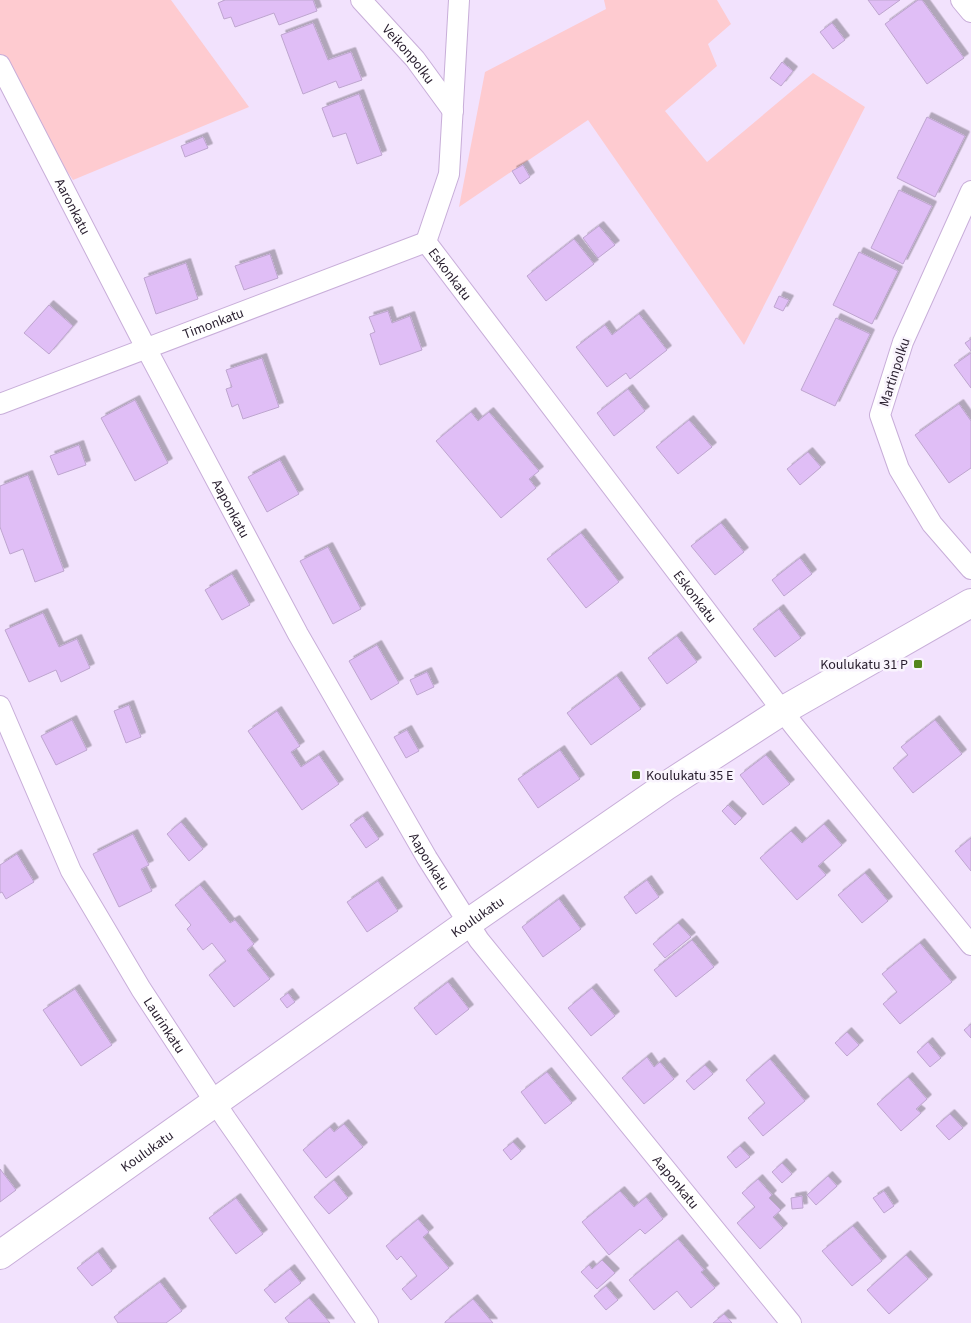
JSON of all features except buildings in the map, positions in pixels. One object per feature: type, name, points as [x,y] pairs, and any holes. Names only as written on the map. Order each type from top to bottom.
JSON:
[{"type":"street","name":"Veikonpolku","points":[[361,0],[414,60],[453,111]]},
{"type":"street","name":"Veikonpolku","points":[[426,242],[449,174],[458,0]]},
{"type":"street","points":[[961,0],[971,12]]},
{"type":"street","name":"Aaronkatu","points":[[0,65],[146,348]]},
{"type":"street","name":"Martinpolku","points":[[971,191],[902,342],[880,415],[898,469],[932,524],[971,569]]},
{"type":"street","name":"Timonkatu","points":[[0,404],[426,242]]},
{"type":"street","name":"Eskonkatu","points":[[426,242],[782,711],[971,945]]},
{"type":"street","name":"Aaponkatu","points":[[146,348],[298,634],[427,858],[468,923],[486,948],[791,1323]]},
{"type":"street","name":"Koulukatu","points":[[0,1255],[468,923],[666,786],[782,711],[971,603]]},
{"type":"street","name":"Laurinkatu","points":[[0,706],[71,871],[140,989],[368,1323]]},
{"type":"shaded area","points":[[0,0],[171,0],[249,107],[73,180],[0,73]]},
{"type":"shaded area","points":[[604,0],[717,0],[731,24],[708,44],[717,66],[665,111],[707,162],[813,73],[865,107],[744,345],[588,120],[459,207],[485,72],[606,9]]},
{"type":"place","name":"Koulukatu 31 P","points":[[918,664]]},
{"type":"place","name":"Koulukatu 35 E","points":[[636,775]]}]
